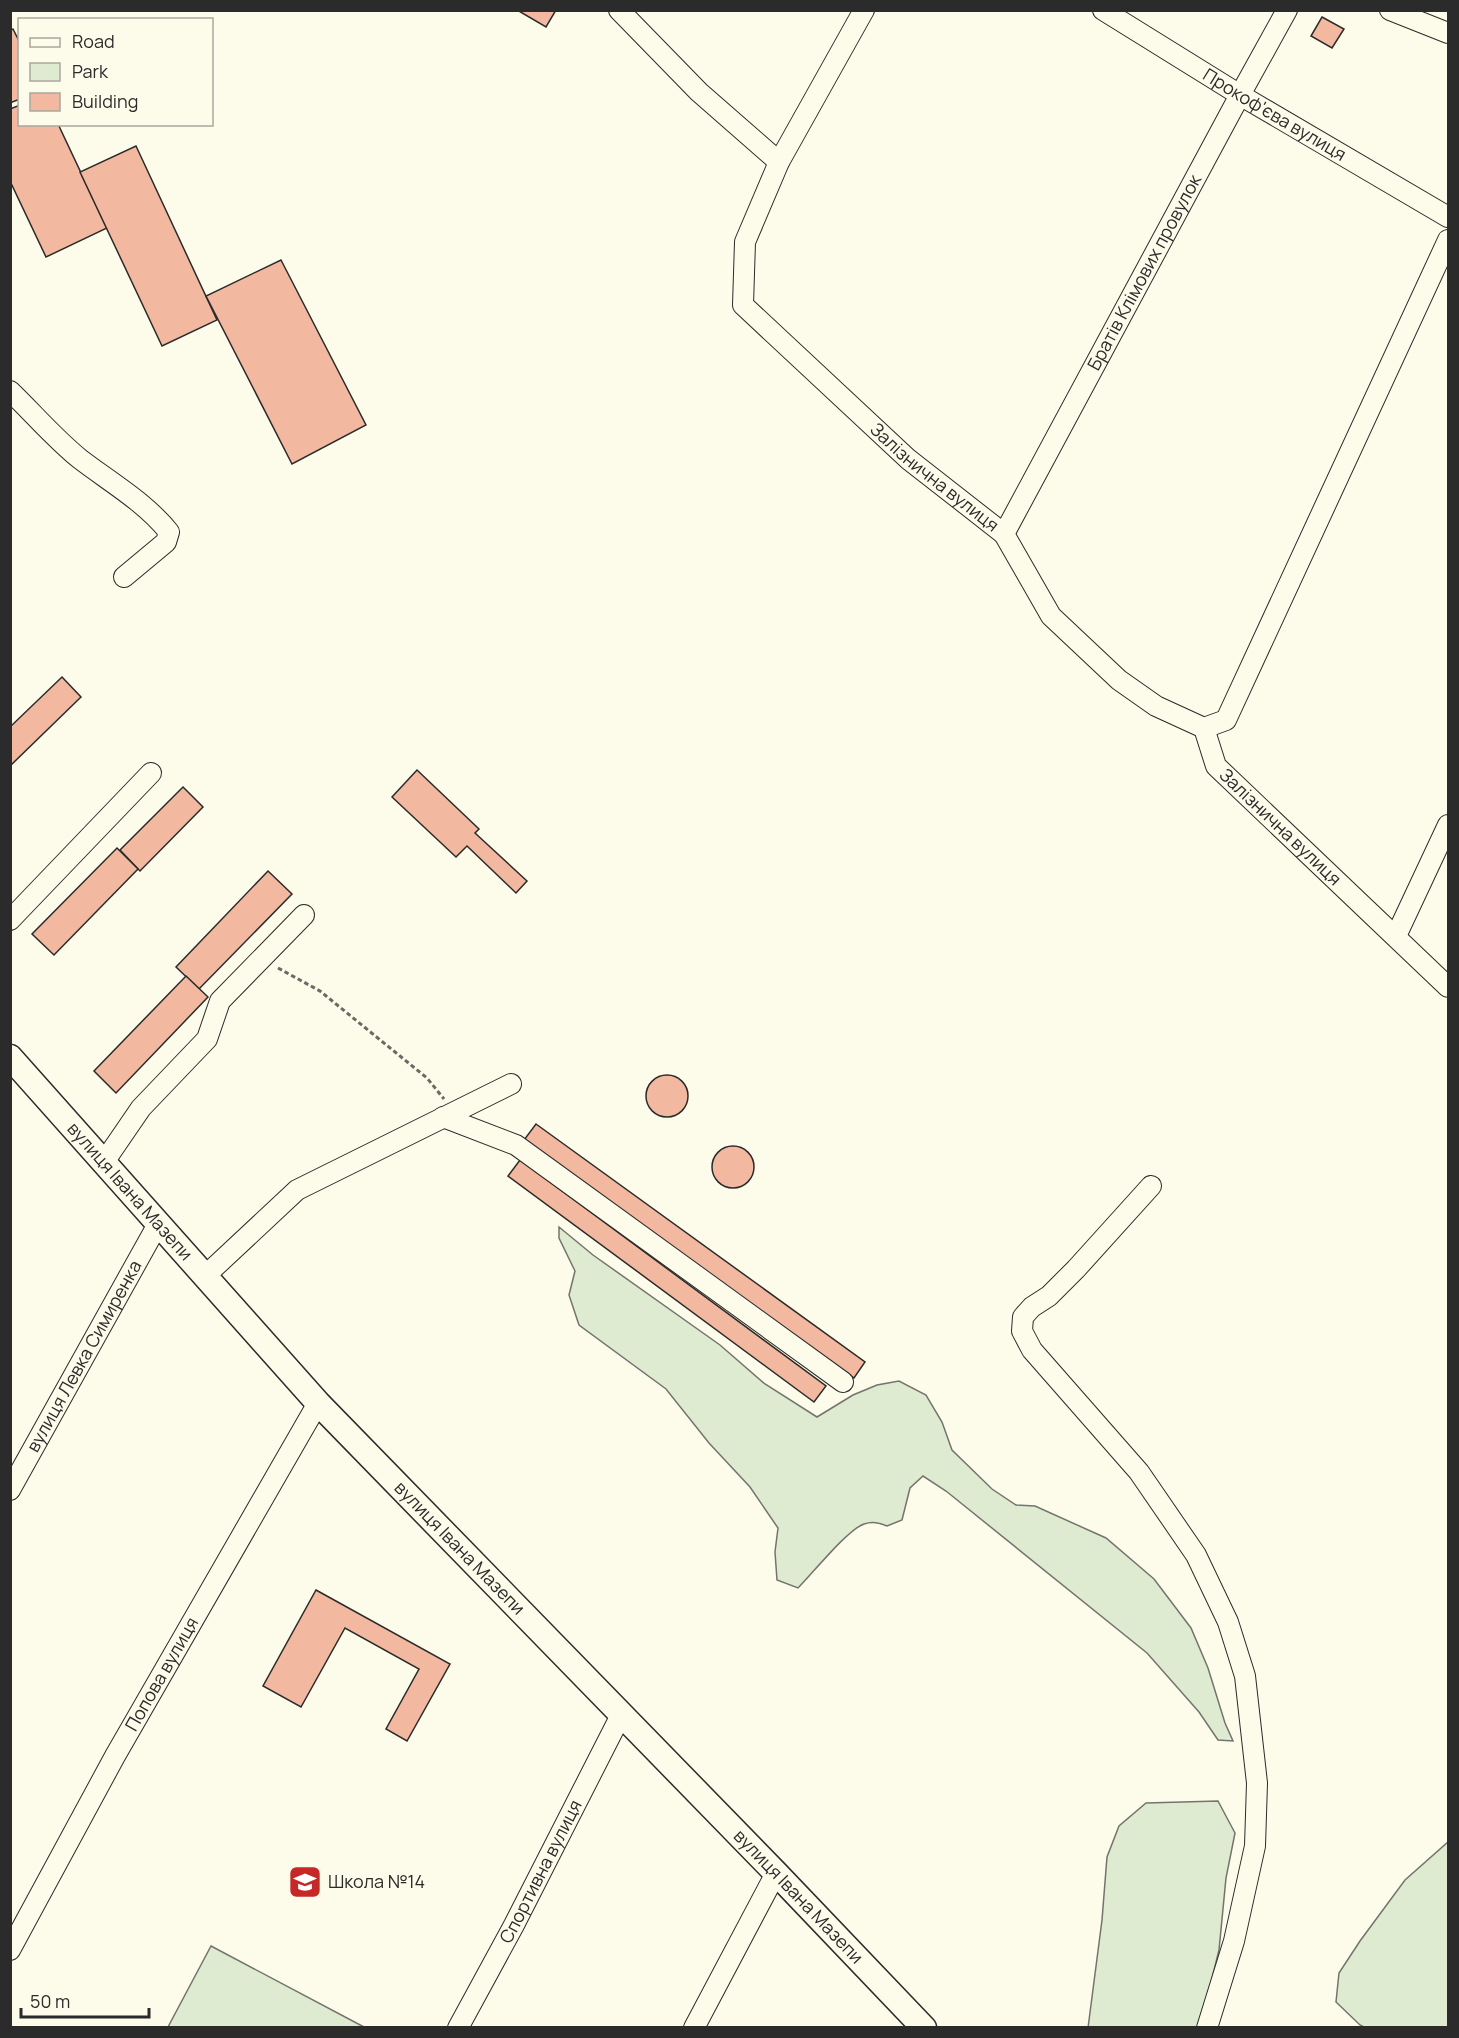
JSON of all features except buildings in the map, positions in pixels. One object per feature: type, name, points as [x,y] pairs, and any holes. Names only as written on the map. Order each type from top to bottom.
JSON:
[{"type":"main road","name":"вулиця Івана Мазепи","points":[[13,1068],[104,1162],[318,1403],[924,2028]]},
{"type":"street","points":[[619,10],[699,92],[779,162]]},
{"type":"street","name":"Залізнична вулиця","points":[[864,10],[779,162],[745,242],[743,305],[908,459],[1004,534],[1052,616],[1119,680],[1156,706],[1204,728],[1215,766],[1449,987]]},
{"type":"street","name":"Прокоф'єва вулиця","points":[[1103,10],[1240,95],[1449,218]]},
{"type":"street","name":"Братів Клімових провулок","points":[[1004,534],[1287,10]]},
{"type":"street","points":[[1390,10],[1449,33]]},
{"type":"street","points":[[1204,728],[1226,720],[1449,240]]},
{"type":"street","points":[[10,391],[78,457],[137,501],[162,522],[169,532],[166,542],[124,577]]},
{"type":"street","points":[[10,920],[151,773]]},
{"type":"street","points":[[1396,936],[1449,825]]},
{"type":"street","points":[[104,1162],[141,1108],[207,1039],[220,1001],[304,915]]},
{"type":"street","points":[[205,1276],[297,1190],[511,1084]]},
{"type":"street","points":[[449,1115],[516,1145],[843,1382]]},
{"type":"street","points":[[1151,1186],[1076,1269],[1049,1296],[1023,1317],[1022,1331],[1032,1350],[1139,1472],[1196,1555],[1228,1622],[1245,1676],[1257,1784],[1255,1846],[1234,1941],[1207,2028]]},
{"type":"street","name":"вулиця Левка Симиренка","points":[[10,1490],[158,1224]]},
{"type":"street","name":"Попова вулиця","points":[[10,1950],[115,1756],[318,1403]]},
{"type":"street","name":"Спортивна вулиця","points":[[458,2028],[514,1925],[621,1715]]},
{"type":"street","points":[[694,2028],[776,1873]]},
{"type":"path","points":[[261,959],[320,991],[427,1078],[449,1115]]},
{"type":"green space","points":[[559,1227],[593,1255],[720,1345],[765,1384],[817,1417],[853,1395],[877,1385],[899,1381],[926,1395],[942,1422],[952,1450],[992,1489],[1016,1505],[1035,1506],[1106,1538],[1154,1579],[1191,1628],[1208,1668],[1233,1741],[1218,1740],[1199,1712],[1147,1653],[946,1491],[923,1476],[910,1488],[902,1520],[887,1526],[870,1523],[857,1528],[798,1588],[777,1580],[775,1552],[778,1528],[750,1487],[709,1443],[666,1389],[579,1325],[569,1295],[575,1271],[559,1238]]},
{"type":"green space","points":[[1218,1801],[1235,1833],[1226,1878],[1219,1950],[1200,2027],[1088,2028],[1102,1920],[1107,1857],[1119,1826],[1146,1803]]},
{"type":"green space","points":[[1448,1842],[1448,2027],[1366,2028],[1336,2002],[1339,1973],[1405,1880]]},
{"type":"green space","points":[[211,1946],[364,2027],[168,2027]]},
{"type":"place","name":"Школа №14","points":[[305,1882]]}]
